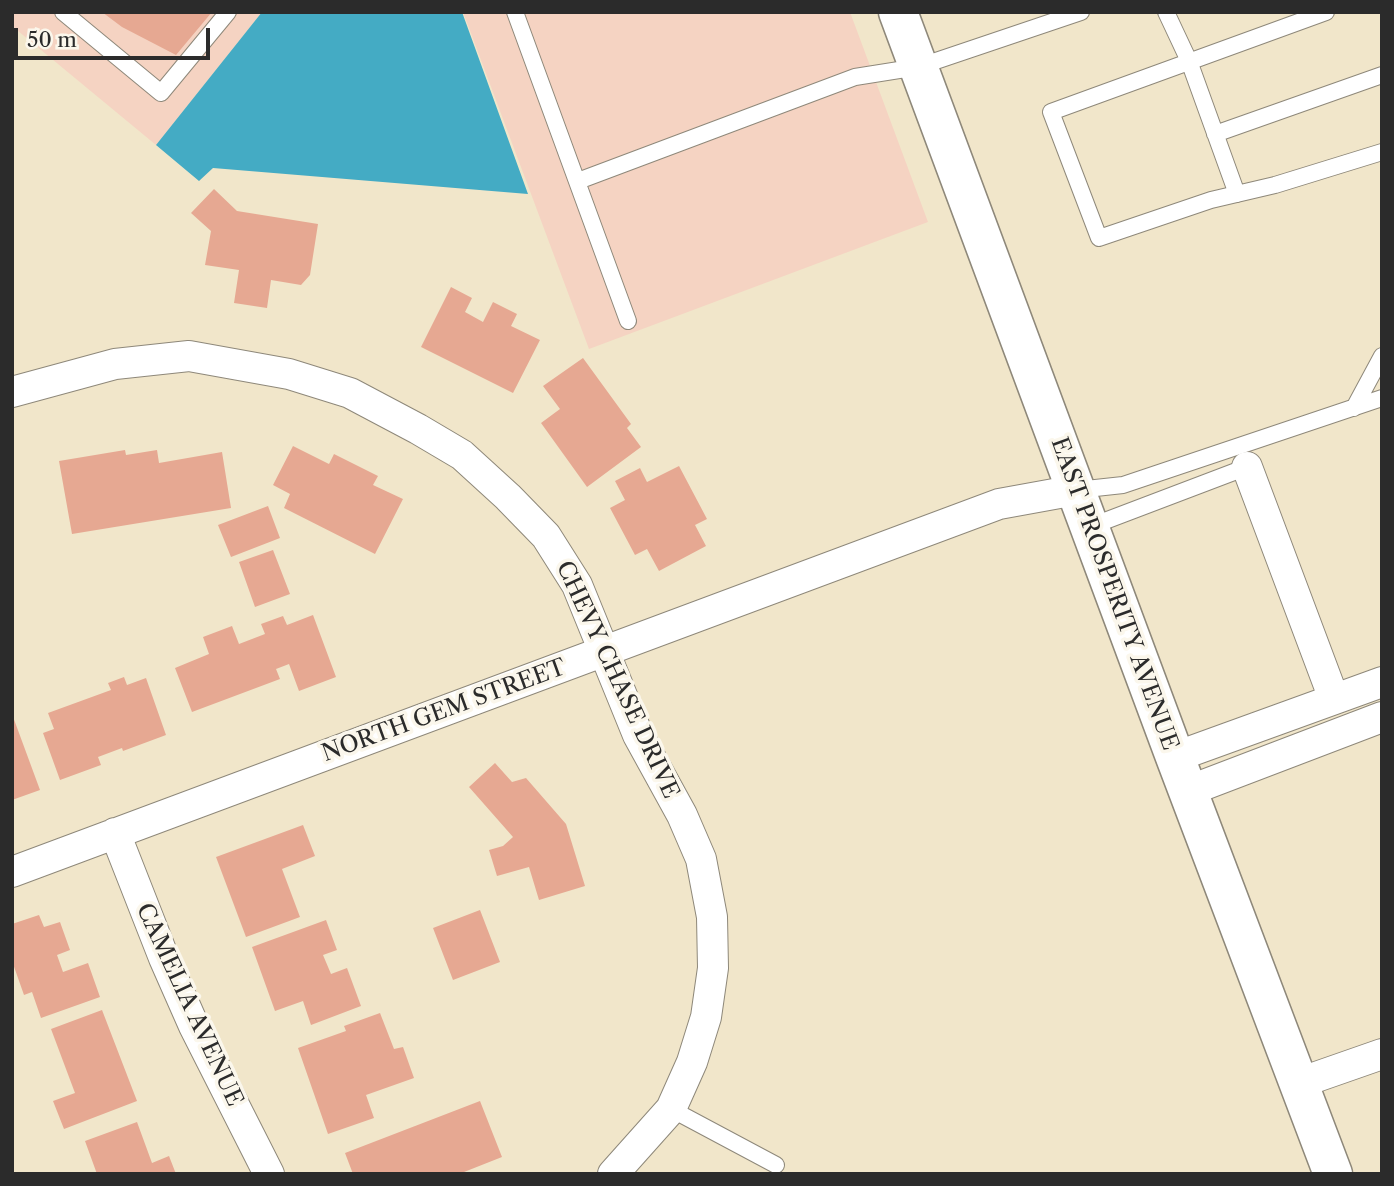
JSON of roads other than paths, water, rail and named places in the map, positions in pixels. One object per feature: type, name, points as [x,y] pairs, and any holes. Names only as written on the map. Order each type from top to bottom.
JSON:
[{"type":"main road","name":"EAST PROSPERITY AVENUE","points":[[898,12],[1181,774],[1333,1174]]},
{"type":"street","name":"CHEVY CHASE DRIVE","points":[[12,392],[115,364],[189,356],[289,374],[350,393],[462,455],[509,497],[546,536],[577,585],[638,735],[682,815],[701,859],[712,917],[713,968],[706,1017],[692,1062],[671,1109],[613,1174]]},
{"type":"street","points":[[1247,467],[1334,699]]},
{"type":"street","name":"NORTH GEM STREET","points":[[12,872],[999,504],[1076,490]]},
{"type":"street","points":[[1181,774],[1334,699],[1382,682]]},
{"type":"street","points":[[1181,774],[1382,717]]},
{"type":"street","name":"CAMELIA AVENUE","points":[[115,833],[194,1026],[269,1174]]},
{"type":"street","points":[[1299,1083],[1382,1054]]},
{"type":"lane","points":[[64,12],[161,93],[229,12]]},
{"type":"lane","points":[[515,12],[628,321]]},
{"type":"lane","points":[[578,181],[855,77],[918,67],[1080,12]]},
{"type":"lane","points":[[1167,12],[1189,61],[1237,194]]},
{"type":"lane","points":[[1326,12],[1051,112],[1099,239],[1211,200],[1275,186],[1382,152]]},
{"type":"lane","points":[[1215,134],[1382,75]]},
{"type":"lane","points":[[1354,408],[1382,356]]},
{"type":"lane","points":[[1076,490],[1123,485],[1382,398]]},
{"type":"lane","points":[[1089,527],[1247,467]]},
{"type":"lane","points":[[671,1109],[776,1165]]},
{"type":"water","points":[[262,12],[462,12],[528,194],[213,168],[199,181],[156,145]]}]
